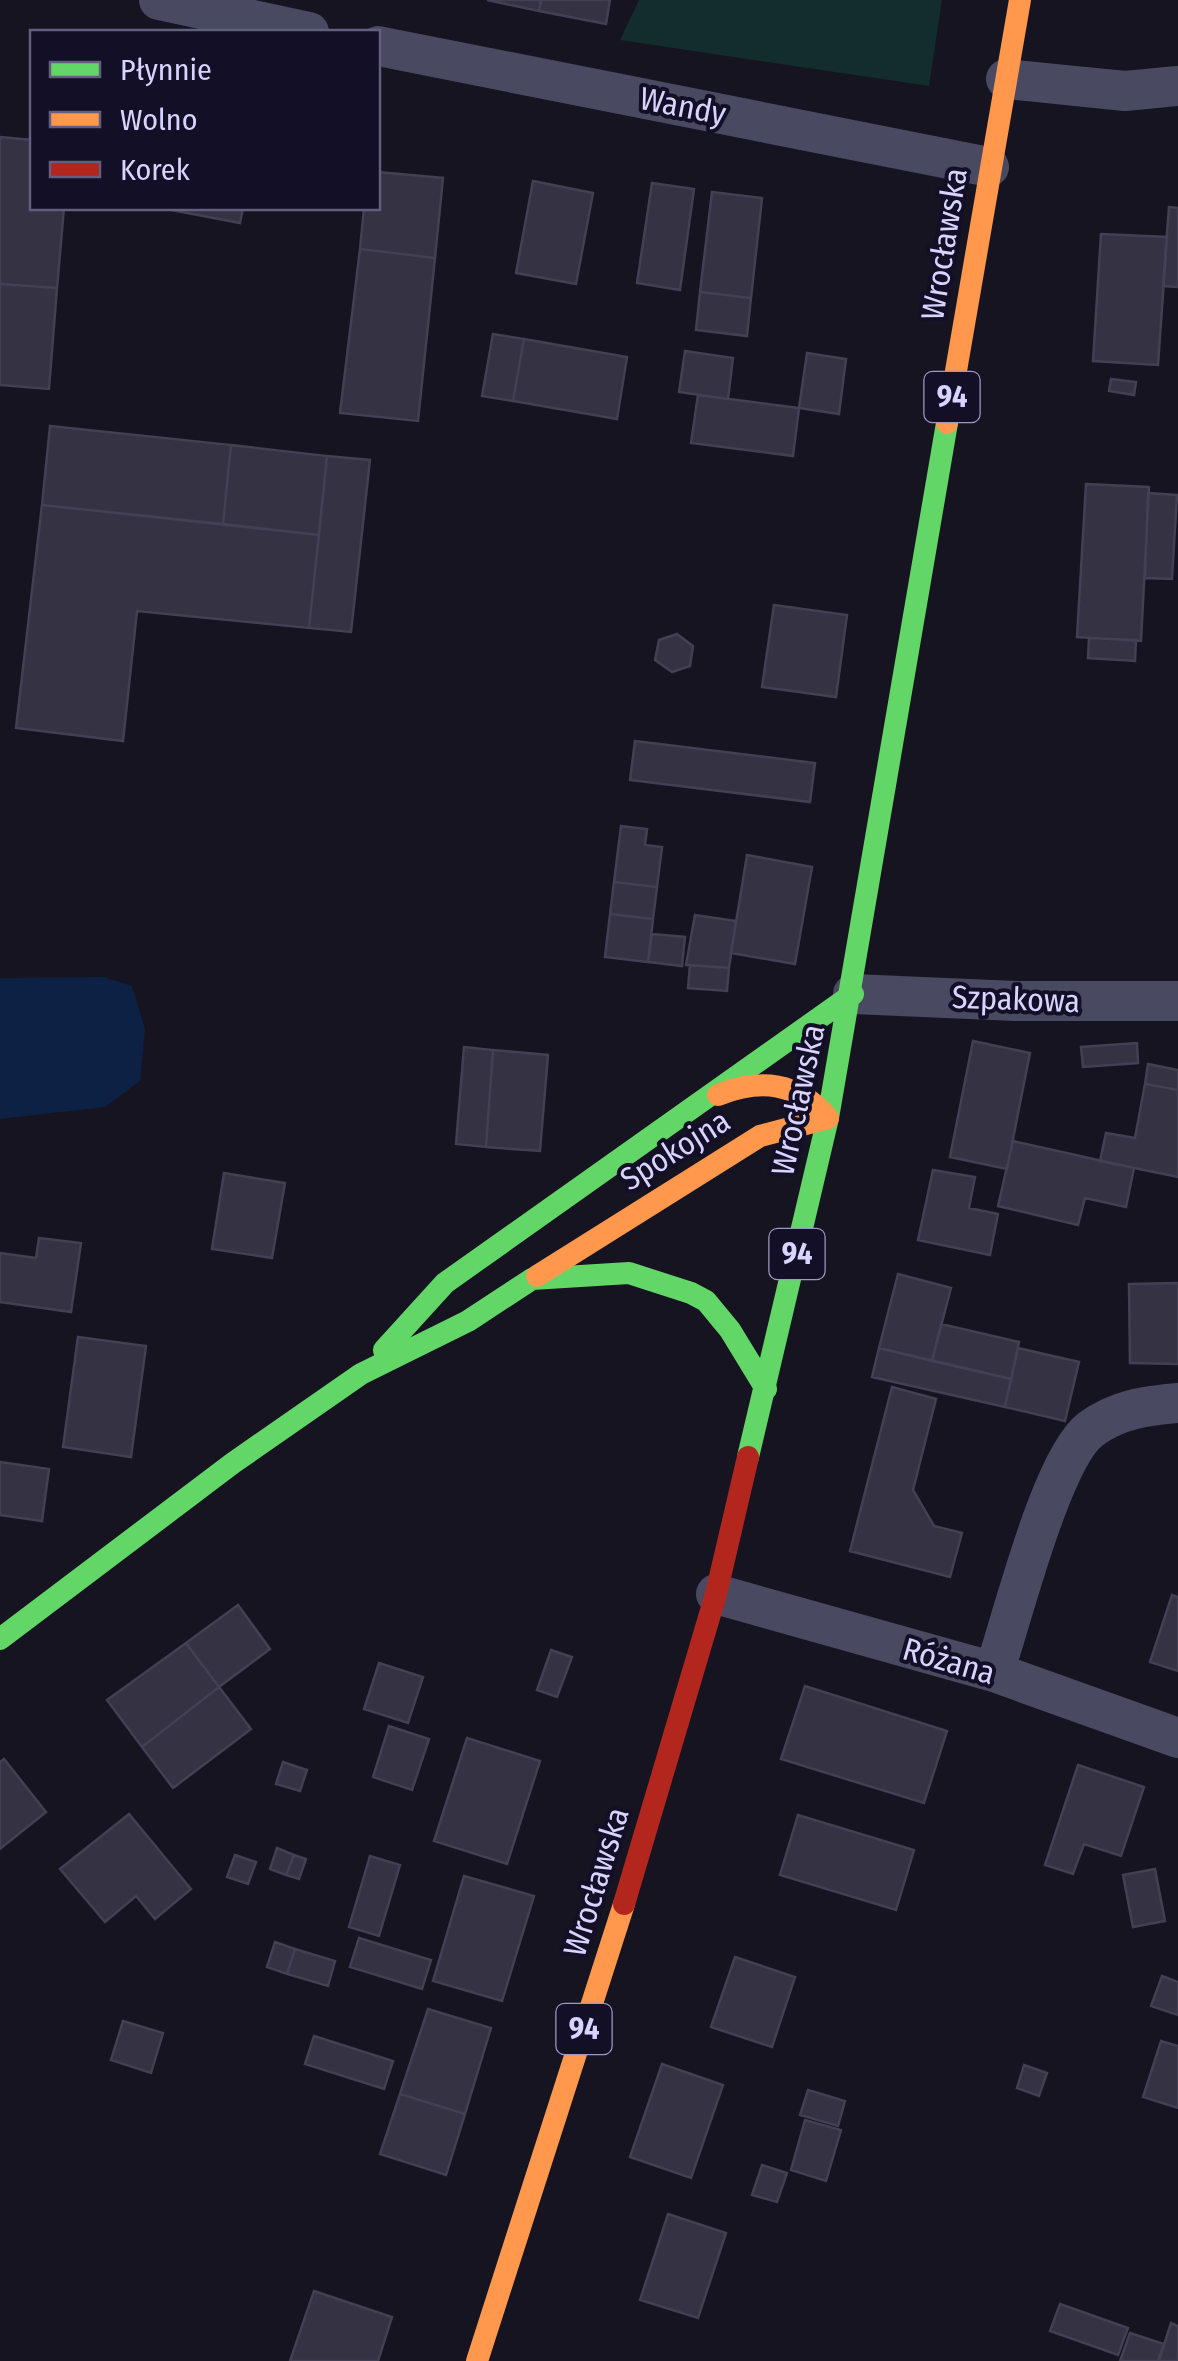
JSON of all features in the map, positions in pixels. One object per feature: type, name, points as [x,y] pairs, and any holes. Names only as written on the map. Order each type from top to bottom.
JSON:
[{"type":"main road","name":"Wrocławska","points":[[477,2361],[607,1960],[716,1594],[766,1390],[853,994],[1020,0]]},
{"type":"main road","name":"Spokojna","points":[[361,1374],[445,1282],[853,994]]},
{"type":"main road","name":"Spokojna","points":[[0,1640],[233,1463],[361,1374],[468,1320],[760,1136],[828,1118],[813,1099],[772,1082],[729,1090],[689,1110]]},
{"type":"main road","name":"Spokojna","points":[[532,1279],[629,1272],[691,1293],[706,1301],[730,1330],[766,1390]]},
{"type":"street","points":[[159,0],[301,30]]},
{"type":"street","name":"Wandy","points":[[380,46],[989,167]]},
{"type":"street","points":[[1006,79],[1124,90],[1178,86]]},
{"type":"street","name":"Szpakowa","points":[[853,994],[1178,1002]]},
{"type":"street","points":[[994,1672],[1059,1476],[1088,1431],[1129,1408],[1178,1403]]},
{"type":"street","name":"Różana","points":[[716,1594],[994,1672],[1178,1738]]},
{"type":"green space","points":[[639,0],[942,0],[929,86],[620,40]]},
{"type":"water","points":[[104,977],[132,986],[145,1029],[140,1081],[105,1107],[0,1119],[0,978]]},
{"type":"building","points":[[487,0],[541,0],[539,11]]},
{"type":"building","points":[[541,0],[610,0],[606,24],[539,11]]},
{"type":"building","points":[[0,137],[30,140],[30,210],[64,210],[57,288],[0,284]]},
{"type":"building","points":[[380,172],[443,178],[435,258],[360,249],[364,210],[380,210]]},
{"type":"building","points":[[533,181],[593,193],[576,284],[516,273]]},
{"type":"building","points":[[652,183],[694,189],[680,290],[637,283]]},
{"type":"building","points":[[712,192],[762,198],[751,298],[700,292]]},
{"type":"building","points":[[1169,207],[1178,208],[1178,287],[1163,286]]},
{"type":"building","points":[[172,210],[243,210],[240,223]]},
{"type":"building","points":[[1101,234],[1167,237],[1158,365],[1093,361]]},
{"type":"building","points":[[360,249],[435,258],[418,421],[340,413]]},
{"type":"building","points":[[0,284],[57,288],[49,389],[0,385]]},
{"type":"building","points":[[700,292],[751,298],[747,336],[696,330]]},
{"type":"building","points":[[493,334],[524,339],[513,401],[482,396]]},
{"type":"building","points":[[524,339],[627,357],[617,419],[513,401]]},
{"type":"building","points":[[685,351],[733,358],[728,399],[679,392]]},
{"type":"building","points":[[807,353],[846,359],[839,414],[799,408]]},
{"type":"building","points":[[1111,379],[1136,382],[1134,395],[1109,391]]},
{"type":"building","points":[[698,395],[799,408],[793,456],[691,443]]},
{"type":"building","points":[[50,426],[231,445],[223,524],[42,505]]},
{"type":"building","points":[[231,445],[327,456],[319,535],[223,524]]},
{"type":"building","points":[[327,456],[370,460],[351,632],[309,628]]},
{"type":"building","points":[[1086,484],[1149,487],[1141,641],[1077,637]]},
{"type":"building","points":[[1148,493],[1177,495],[1172,579],[1145,578]]},
{"type":"building","points":[[42,505],[319,535],[309,628],[137,611],[123,741],[16,728]]},
{"type":"building","points":[[774,605],[847,615],[836,697],[762,687]]},
{"type":"building","points":[[677,634],[693,646],[690,666],[672,672],[655,660],[659,640]]},
{"type":"building","points":[[1089,638],[1136,640],[1135,661],[1088,658]]},
{"type":"building","points":[[635,741],[815,763],[810,802],[630,780]]},
{"type":"building","points":[[621,826],[647,829],[645,845],[662,847],[657,887],[614,882]]},
{"type":"building","points":[[747,855],[812,867],[795,964],[731,953]]},
{"type":"building","points":[[614,882],[657,887],[653,919],[610,914]]},
{"type":"building","points":[[610,914],[653,919],[648,962],[605,957]]},
{"type":"building","points":[[695,915],[736,921],[729,968],[686,965]]},
{"type":"building","points":[[652,934],[685,937],[682,966],[648,962]]},
{"type":"building","points":[[690,965],[729,968],[727,991],[688,988]]},
{"type":"building","points":[[973,1041],[1030,1053],[1007,1169],[950,1157]]},
{"type":"building","points":[[1137,1043],[1138,1063],[1083,1067],[1081,1047]]},
{"type":"building","points":[[464,1047],[493,1050],[486,1147],[456,1144]]},
{"type":"building","points":[[493,1050],[548,1055],[540,1151],[486,1147]]},
{"type":"building","points":[[1148,1064],[1178,1070],[1178,1090],[1145,1084]]},
{"type":"building","points":[[1145,1084],[1178,1090],[1178,1177],[1100,1161],[1106,1133],[1135,1138]]},
{"type":"building","points":[[1013,1141],[1134,1168],[1126,1207],[1085,1198],[1078,1225],[998,1206]]},
{"type":"building","points":[[933,1170],[975,1177],[969,1208],[998,1214],[990,1255],[918,1240]]},
{"type":"building","points":[[224,1173],[285,1183],[272,1258],[212,1249]]},
{"type":"building","points":[[39,1238],[81,1243],[71,1312],[0,1302],[0,1253],[36,1258]]},
{"type":"building","points":[[898,1274],[951,1288],[932,1361],[879,1348]]},
{"type":"building","points":[[1178,1283],[1178,1364],[1130,1363],[1129,1284]]},
{"type":"building","points":[[941,1324],[1019,1342],[1011,1379],[932,1361]]},
{"type":"building","points":[[78,1337],[146,1346],[131,1457],[63,1447]]},
{"type":"building","points":[[879,1348],[1011,1379],[1005,1407],[872,1377]]},
{"type":"building","points":[[1018,1348],[1079,1362],[1065,1421],[1005,1407]]},
{"type":"building","points":[[892,1387],[936,1399],[913,1490],[934,1526],[962,1533],[950,1577],[850,1551]]},
{"type":"building","points":[[0,1462],[49,1469],[42,1521],[0,1515]]},
{"type":"building","points":[[1172,1595],[1178,1597],[1178,1671],[1150,1662]]},
{"type":"building","points":[[238,1605],[270,1649],[219,1687],[186,1643]]},
{"type":"building","points":[[186,1643],[219,1687],[142,1747],[107,1700]]},
{"type":"building","points":[[551,1650],[572,1657],[557,1697],[537,1690]]},
{"type":"building","points":[[379,1663],[423,1677],[408,1723],[364,1709]]},
{"type":"building","points":[[805,1686],[947,1731],[924,1803],[781,1759]]},
{"type":"building","points":[[219,1687],[251,1729],[173,1788],[142,1747]]},
{"type":"building","points":[[389,1726],[429,1739],[412,1790],[373,1777]]},
{"type":"building","points":[[467,1738],[540,1761],[507,1864],[434,1841]]},
{"type":"building","points":[[4,1759],[46,1812],[0,1849],[0,1762]]},
{"type":"building","points":[[283,1762],[307,1770],[300,1791],[276,1784]]},
{"type":"building","points":[[1078,1765],[1144,1787],[1121,1856],[1084,1844],[1073,1874],[1045,1865]]},
{"type":"building","points":[[129,1814],[191,1889],[155,1919],[136,1896],[105,1922],[60,1869]]},
{"type":"building","points":[[798,1815],[914,1850],[896,1910],[780,1875]]},
{"type":"building","points":[[277,1848],[294,1855],[286,1875],[270,1869]]},
{"type":"building","points":[[235,1855],[256,1862],[248,1884],[227,1877]]},
{"type":"building","points":[[294,1855],[306,1859],[299,1879],[286,1875]]},
{"type":"building","points":[[370,1856],[400,1865],[379,1936],[349,1927]]},
{"type":"building","points":[[1155,1869],[1165,1921],[1133,1927],[1123,1875]]},
{"type":"building","points":[[464,1876],[534,1896],[502,2001],[433,1981]]},
{"type":"building","points":[[359,1938],[431,1960],[422,1989],[350,1967]]},
{"type":"building","points":[[275,1942],[295,1949],[287,1974],[267,1967]]},
{"type":"building","points":[[295,1949],[335,1961],[328,1986],[287,1974]]},
{"type":"building","points":[[735,1957],[795,1977],[772,2047],[711,2027]]},
{"type":"building","points":[[1162,1976],[1178,1982],[1178,2015],[1151,2006]]},
{"type":"building","points":[[428,2009],[491,2028],[465,2114],[400,2094]]},
{"type":"building","points":[[123,2021],[163,2033],[151,2073],[111,2060]]},
{"type":"building","points":[[314,2036],[393,2061],[384,2089],[305,2064]]},
{"type":"building","points":[[1161,2041],[1178,2046],[1178,2108],[1143,2097]]},
{"type":"building","points":[[662,2064],[723,2085],[691,2178],[630,2157]]},
{"type":"building","points":[[1024,2065],[1047,2073],[1039,2096],[1017,2088]]},
{"type":"building","points":[[808,2090],[845,2101],[838,2126],[800,2115]]},
{"type":"building","points":[[400,2094],[465,2114],[446,2175],[380,2154]]},
{"type":"building","points":[[805,2120],[841,2130],[826,2181],[791,2170]]},
{"type":"building","points":[[762,2165],[787,2173],[777,2202],[752,2195]]},
{"type":"building","points":[[668,2214],[726,2233],[698,2318],[640,2300]]},
{"type":"building","points":[[314,2291],[392,2317],[378,2361],[290,2361]]},
{"type":"building","points":[[1060,2304],[1128,2328],[1118,2355],[1050,2331]]},
{"type":"building","points":[[1171,2323],[1178,2326],[1178,2361],[1159,2361]]},
{"type":"building","points":[[1130,2333],[1164,2344],[1158,2361],[1120,2361]]},
{"type":"traffic: fast","points":[[748,1457],[828,1118],[947,423]]},
{"type":"traffic: fast","points":[[384,1350],[445,1283],[853,994]]},
{"type":"traffic: fast","points":[[0,1639],[233,1463],[361,1374],[468,1321],[532,1279],[629,1273],[691,1293],[706,1301],[730,1330],[766,1389]]},
{"type":"traffic: slow","points":[[947,423],[1020,0]]},
{"type":"traffic: slow","points":[[537,1276],[760,1136],[828,1118],[804,1097],[778,1087],[749,1086],[718,1095]]},
{"type":"traffic: slow","points":[[477,2361],[624,1904]]},
{"type":"traffic: jam","points":[[624,1904],[716,1594],[748,1457]]}]
